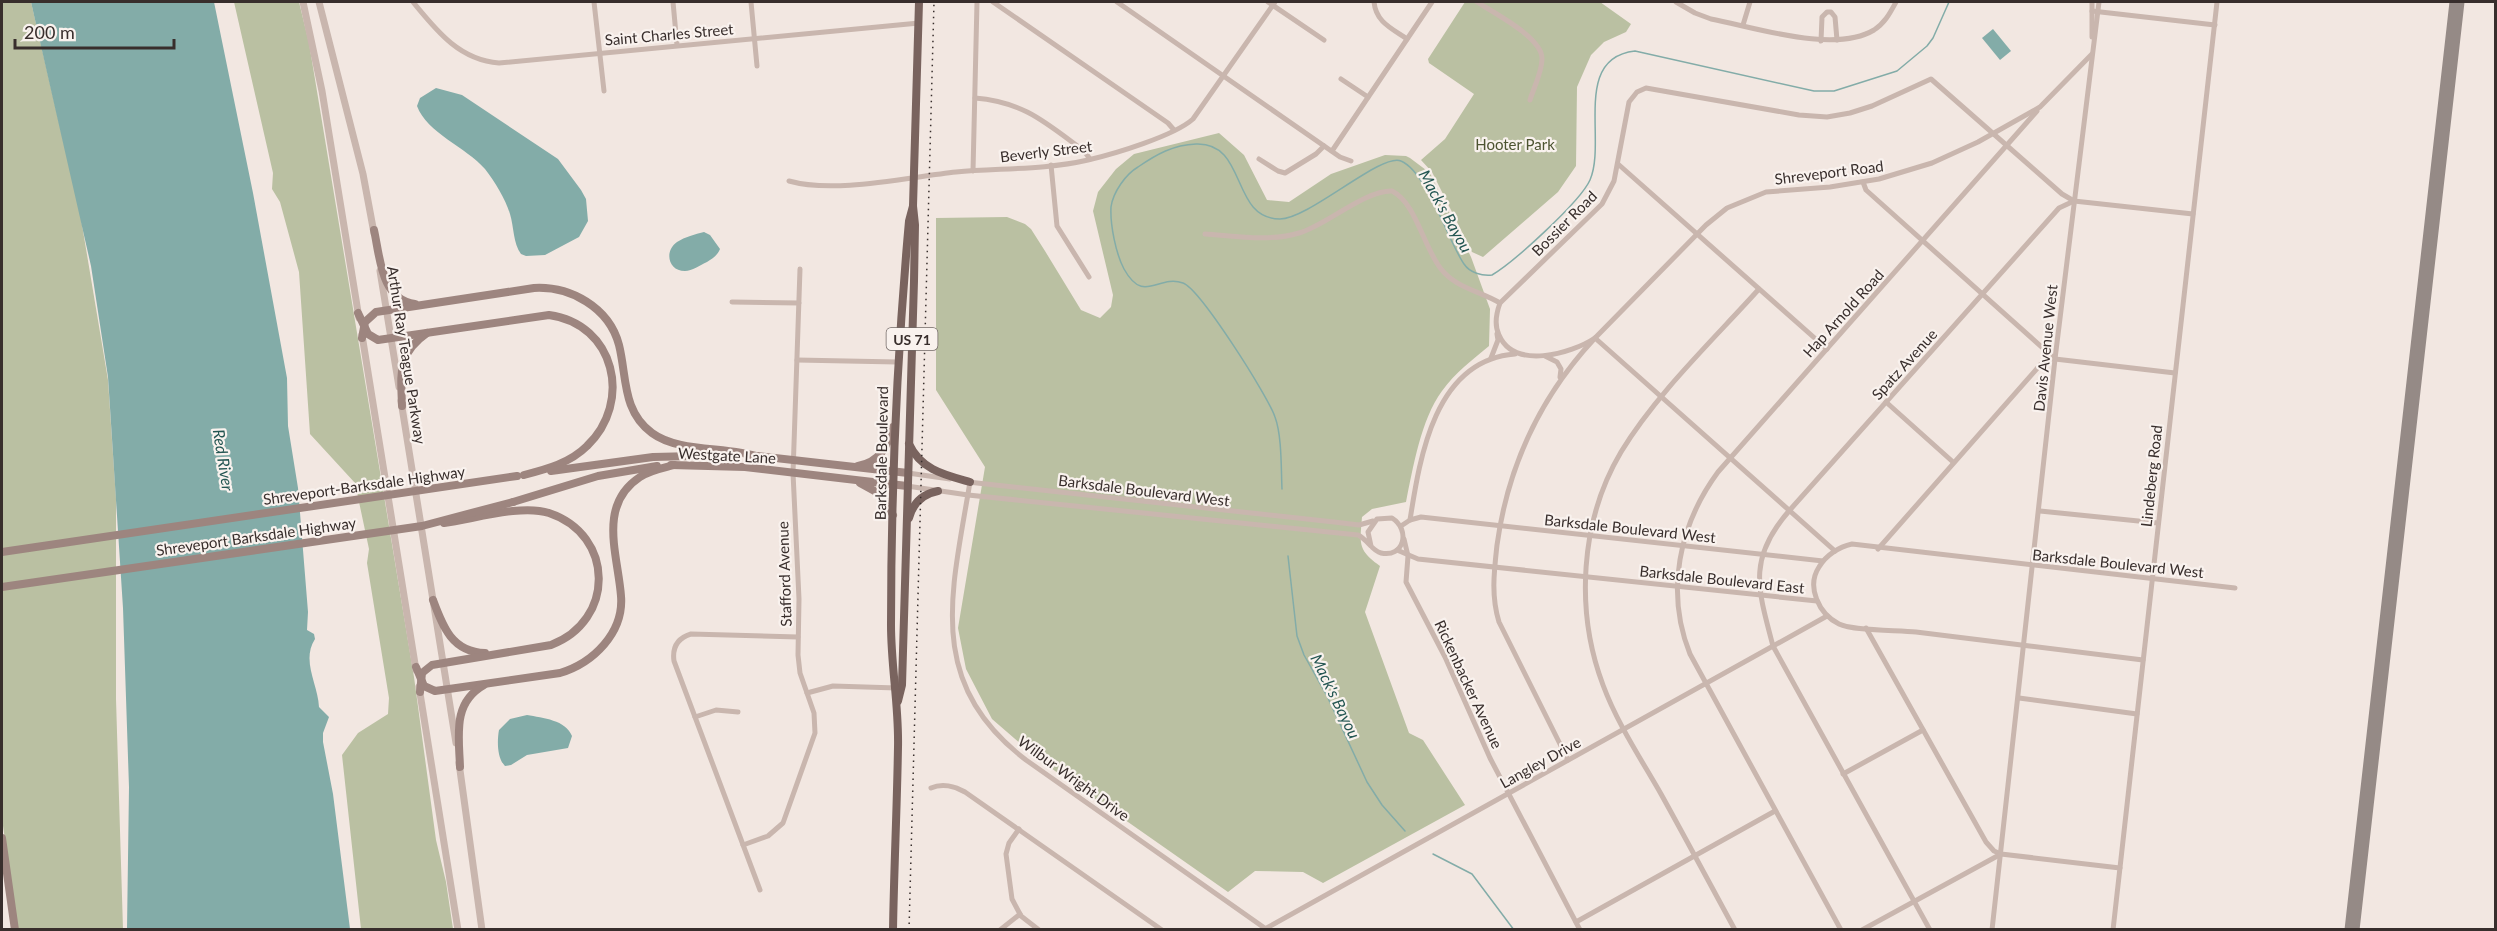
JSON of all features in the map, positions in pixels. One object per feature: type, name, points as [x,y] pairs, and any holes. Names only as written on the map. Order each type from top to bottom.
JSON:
[{"type":"main road","name":"Barksdale Boulevard","points":[[897,688],[904,596],[908,473],[919,2]]},
{"type":"main road","name":"Barksdale Boulevard","points":[[892,930],[898,701],[891,596],[897,362],[913,206]]},
{"type":"main road","points":[[374,230],[390,290],[403,301],[422,305]]},
{"type":"main road","points":[[362,338],[363,325],[371,314],[386,310],[542,287],[565,291],[579,297],[600,313],[614,333],[627,399],[633,413],[646,428],[660,438],[672,442],[759,456]]},
{"type":"main road","points":[[358,313],[368,334],[373,339],[549,315],[560,316],[590,332],[605,351],[611,369],[612,394],[606,418],[596,437],[580,453],[568,460],[520,476]]},
{"type":"main road","points":[[402,406],[401,374],[404,360],[412,345],[429,332]]},
{"type":"main road","points":[[897,362],[911,363]]},
{"type":"main road","points":[[852,467],[866,464],[882,454],[896,420]]},
{"type":"main road","points":[[908,441],[916,457],[927,467],[970,482]]},
{"type":"main road","name":"Westgate Lane","points":[[520,476],[653,457],[705,455],[759,456],[908,473]]},
{"type":"main road","points":[[416,667],[421,680],[430,691],[570,670],[586,662],[603,647],[617,619],[622,598],[613,545],[613,519],[616,508],[628,486],[639,477],[674,465]]},
{"type":"main road","name":"Westgate Lane","points":[[513,502],[613,472],[674,465],[713,465],[907,486]]},
{"type":"main road","name":"Shreveport-Barksdale Highway","points":[[2,552],[520,476]]},
{"type":"main road","points":[[855,481],[880,494],[893,515]]},
{"type":"main road","points":[[906,524],[916,502],[928,493],[938,491]]},
{"type":"main road","name":"Shreveport Barksdale Highway","points":[[2,587],[422,526],[513,502]]},
{"type":"main road","points":[[420,692],[422,673],[427,667],[562,641],[572,634],[590,614],[599,591],[595,557],[579,532],[548,513],[516,511],[422,526]]},
{"type":"main road","points":[[891,596],[904,596]]},
{"type":"main road","points":[[433,600],[445,631],[456,644],[475,652],[501,652]]},
{"type":"main road","points":[[460,767],[461,709],[472,694],[489,683]]},
{"type":"main road","points":[[2,838],[15,930]]},
{"type":"street","points":[[303,2],[326,117],[458,930]]},
{"type":"street","name":"Arthur Ray Teague Parkway","points":[[320,2],[363,174],[374,230],[460,767],[482,930]]},
{"type":"street","name":"Saint Charles Street","points":[[413,2],[433,26],[461,51],[474,58],[499,63],[919,23]]},
{"type":"street","points":[[594,2],[604,92]]},
{"type":"street","points":[[673,2],[677,45]]},
{"type":"street","points":[[751,2],[757,66]]},
{"type":"street","points":[[973,171],[977,2]]},
{"type":"street","points":[[993,2],[1168,123],[1174,130]]},
{"type":"street","points":[[1117,2],[1324,146],[1351,161]]},
{"type":"street","points":[[1374,2],[1379,19],[1407,39]]},
{"type":"street","points":[[1332,151],[1432,2]]},
{"type":"street","points":[[1478,2],[1529,37],[1540,48],[1542,62],[1530,100]]},
{"type":"street","points":[[1676,2],[1702,16],[1821,41],[1861,36],[1873,30],[1885,21],[1896,2]]},
{"type":"street","points":[[1743,25],[1750,2]]},
{"type":"street","name":"Davis Avenue West","points":[[2092,2],[2095,11]]},
{"type":"street","name":"Davis Avenue West","points":[[1992,930],[2034,566],[2055,359],[2092,54],[2095,11],[2099,2]]},
{"type":"street","name":"Lindeberg Road","points":[[2113,930],[2217,2]]},
{"type":"street","points":[[1272,3],[1324,40]]},
{"type":"street","name":"Beverly Street","points":[[789,181],[823,187],[914,176],[1051,165],[1090,159],[1174,130],[1193,118],[1272,3]]},
{"type":"street","points":[[2095,11],[2215,25]]},
{"type":"street","points":[[1821,41],[1822,17],[1827,12],[1835,17],[1837,40]]},
{"type":"street","name":"Shreveport Road","points":[[1410,520],[1419,468],[1438,411],[1449,391],[1462,376],[1491,358],[1519,354],[1541,355],[1573,350],[1595,338],[1697,233],[1727,208],[1766,192],[1863,182],[1932,163],[1995,133],[2040,107],[2092,54]]},
{"type":"street","points":[[1341,79],[1368,97]]},
{"type":"street","name":"Bossier Road","points":[[1500,303],[1602,204],[1611,190],[1629,102],[1631,97],[1642,89],[1651,88],[1799,115],[1827,117],[1872,106],[1928,79],[1935,80],[1995,133]]},
{"type":"street","points":[[975,98],[996,100],[1022,108],[1084,151],[1090,159]]},
{"type":"street","name":"Hap Arnold Road","points":[[1841,930],[1704,684],[1682,632],[1676,601],[1682,546],[1700,499],[1730,459],[2040,107]]},
{"type":"street","points":[[1995,133],[2062,194],[2074,201],[2193,214]]},
{"type":"street","points":[[1259,159],[1285,173],[1316,154],[1324,146]]},
{"type":"street","points":[[1617,164],[1827,349]]},
{"type":"street","points":[[1051,165],[1057,226],[1089,277]]},
{"type":"street","points":[[1863,182],[1866,190],[2055,359]]},
{"type":"street","points":[[1205,234],[1269,237],[1301,233],[1377,194],[1392,191],[1406,202],[1424,242],[1442,270],[1465,288],[1480,292],[1500,303],[1496,316],[1498,340],[1491,358]]},
{"type":"street","name":"Spatz Avenue","points":[[1762,555],[1775,529],[1789,511],[2059,208],[2074,201]]},
{"type":"street","name":"Stafford Avenue","points":[[743,845],[774,833],[783,823],[789,812],[815,733],[814,713],[799,668],[799,599],[793,473],[800,269]]},
{"type":"street","points":[[1735,930],[1604,687],[1596,663],[1587,618],[1586,577],[1590,536],[1597,507],[1613,467],[1629,439],[1662,398],[1759,289]]},
{"type":"street","points":[[732,302],[799,303]]},
{"type":"street","name":"Shreveport Road","points":[[1497,331],[1506,346],[1519,354]]},
{"type":"street","points":[[1568,759],[1499,622],[1493,600],[1494,567],[1510,481],[1525,441],[1560,379],[1595,338],[1834,551]]},
{"type":"street","points":[[1541,355],[1557,362],[1561,369],[1560,379]]},
{"type":"street","points":[[1878,549],[1953,462],[2048,359],[2175,373]]},
{"type":"street","points":[[797,360],[897,362]]},
{"type":"street","points":[[1886,402],[1953,462]]},
{"type":"street","name":"Barksdale Boulevard West","points":[[908,473],[970,482],[1342,523],[1365,525],[1377,519]]},
{"type":"street","name":"Wilbur Wright Drive","points":[[970,482],[955,584],[952,644],[964,684],[983,718],[1003,741],[1026,760],[1265,929]]},
{"type":"street","points":[[907,486],[968,495],[1358,536],[1371,546],[1381,553],[1397,550],[1404,539],[1401,526],[1392,518],[1377,519],[1368,532],[1371,546]]},
{"type":"street","points":[[2040,511],[2158,524]]},
{"type":"street","name":"Barksdale Boulevard West","points":[[1410,520],[1421,517],[1824,560],[1834,551],[1852,544],[1866,545],[1878,549],[2235,588]]},
{"type":"street","points":[[1401,526],[1410,520]]},
{"type":"street","name":"Rickenbacker Avenue","points":[[1404,539],[1408,556],[1406,582],[1446,657],[1483,743],[1580,930]]},
{"type":"street","name":"Barksdale Boulevard East","points":[[1397,550],[1418,559],[1817,601],[1827,616]]},
{"type":"street","points":[[1762,555],[1759,568],[1759,595],[1773,646],[1930,930]]},
{"type":"street","points":[[1817,601],[1814,583],[1818,568],[1824,560]]},
{"type":"street","points":[[1827,616],[1841,625],[1857,629],[1866,627],[2143,660]]},
{"type":"street","name":"Langley Drive","points":[[1265,929],[1827,616]]},
{"type":"street","points":[[1866,627],[1986,842],[1994,851],[2001,854],[2120,868]]},
{"type":"street","points":[[760,890],[674,661],[673,652],[677,644],[691,634],[798,637]]},
{"type":"street","points":[[807,693],[833,686],[897,688]]},
{"type":"street","points":[[2019,698],[2137,714]]},
{"type":"street","points":[[695,717],[716,710],[738,712]]},
{"type":"street","points":[[1843,774],[1923,730]]},
{"type":"street","points":[[931,788],[940,785],[961,789],[1162,930]]},
{"type":"street","points":[[1576,922],[1775,811]]},
{"type":"street","points":[[1018,829],[1009,843],[1006,858],[1014,903],[1020,914],[1039,930]]},
{"type":"street","points":[[1862,930],[2001,854]]},
{"type":"street","points":[[1000,930],[1020,914]]},
{"type":"green space","points":[[2,2],[31,2],[80,213],[108,380],[116,499],[116,699],[123,929],[18,929],[2,819]]},
{"type":"green space","points":[[234,2],[299,2],[309,43],[414,677],[436,840],[446,882],[453,929],[361,929],[342,755],[358,733],[388,714],[389,698],[367,563],[369,549],[355,483],[310,434],[299,272],[280,202],[272,189],[273,173]]},
{"type":"green space","name":"Hooter Park","points":[[1465,2],[1600,2],[1631,24],[1626,32],[1604,42],[1591,55],[1577,87],[1576,166],[1558,192],[1483,257],[1472,252],[1432,172],[1421,160],[1445,139],[1474,94],[1429,63],[1428,59]]},
{"type":"green space","points":[[1219,133],[1244,155],[1267,200],[1289,202],[1331,174],[1385,155],[1410,158],[1430,173],[1471,257],[1490,309],[1489,346],[1447,384],[1428,415],[1406,502],[1372,509],[1362,517],[1361,533],[1364,550],[1380,566],[1365,612],[1409,733],[1423,740],[1465,805],[1323,883],[1303,872],[1255,871],[1228,892],[1038,759],[992,719],[966,669],[958,628],[985,467],[936,390],[936,218],[1007,217],[1025,224],[1031,229],[1081,310],[1100,318],[1111,307],[1113,295],[1093,211],[1098,192],[1116,169],[1134,154]]},
{"type":"water","name":"Red River","points":[[31,2],[214,2],[253,193],[287,378],[288,426],[298,488],[308,612],[307,630],[314,634],[315,639],[311,647],[311,673],[319,707],[329,717],[323,733],[323,742],[333,794],[350,929],[127,929],[129,787],[123,608],[108,377],[91,266]]},
{"type":"water","points":[[1993,29],[2011,51],[2000,60],[1982,38]]},
{"type":"water","points":[[436,88],[462,95],[558,159],[586,199],[588,221],[579,237],[545,255],[521,254],[516,245],[508,208],[489,174],[477,161],[438,132],[422,116],[417,106],[420,98]]},
{"type":"water","points":[[704,232],[710,235],[720,249],[716,255],[690,270],[675,268],[669,255],[673,246],[683,239]]},
{"type":"water","points":[[527,715],[565,726],[572,736],[568,748],[527,755],[505,766],[499,754],[499,730],[510,719]]},
{"type":"waterway","name":"Mack's Bayou","points":[[1282,489],[1280,443],[1275,417],[1270,405],[1218,322],[1192,290],[1183,283],[1174,281],[1145,287],[1131,280],[1124,269],[1114,239],[1111,207],[1117,190],[1133,170],[1173,148],[1196,144],[1212,147],[1224,155],[1253,207],[1264,216],[1280,219],[1308,209],[1378,166],[1392,161],[1401,161],[1420,178],[1464,264],[1476,273],[1492,275],[1546,231],[1574,202],[1590,180],[1594,164],[1595,104],[1598,85],[1604,69],[1616,57],[1635,51],[1814,91],[1834,91],[1897,71],[1927,46],[1949,2]]},
{"type":"waterway","name":"Mack's Bayou","points":[[1288,556],[1297,636],[1304,655],[1327,696],[1367,782],[1382,805],[1405,831]]},
{"type":"waterway","name":"Mack's Bayou","points":[[1433,854],[1472,874],[1514,930]]},
{"type":"taxiway","points":[[2352,930],[2457,2]]},
{"type":"railway","points":[[909,930],[934,2]]}]
